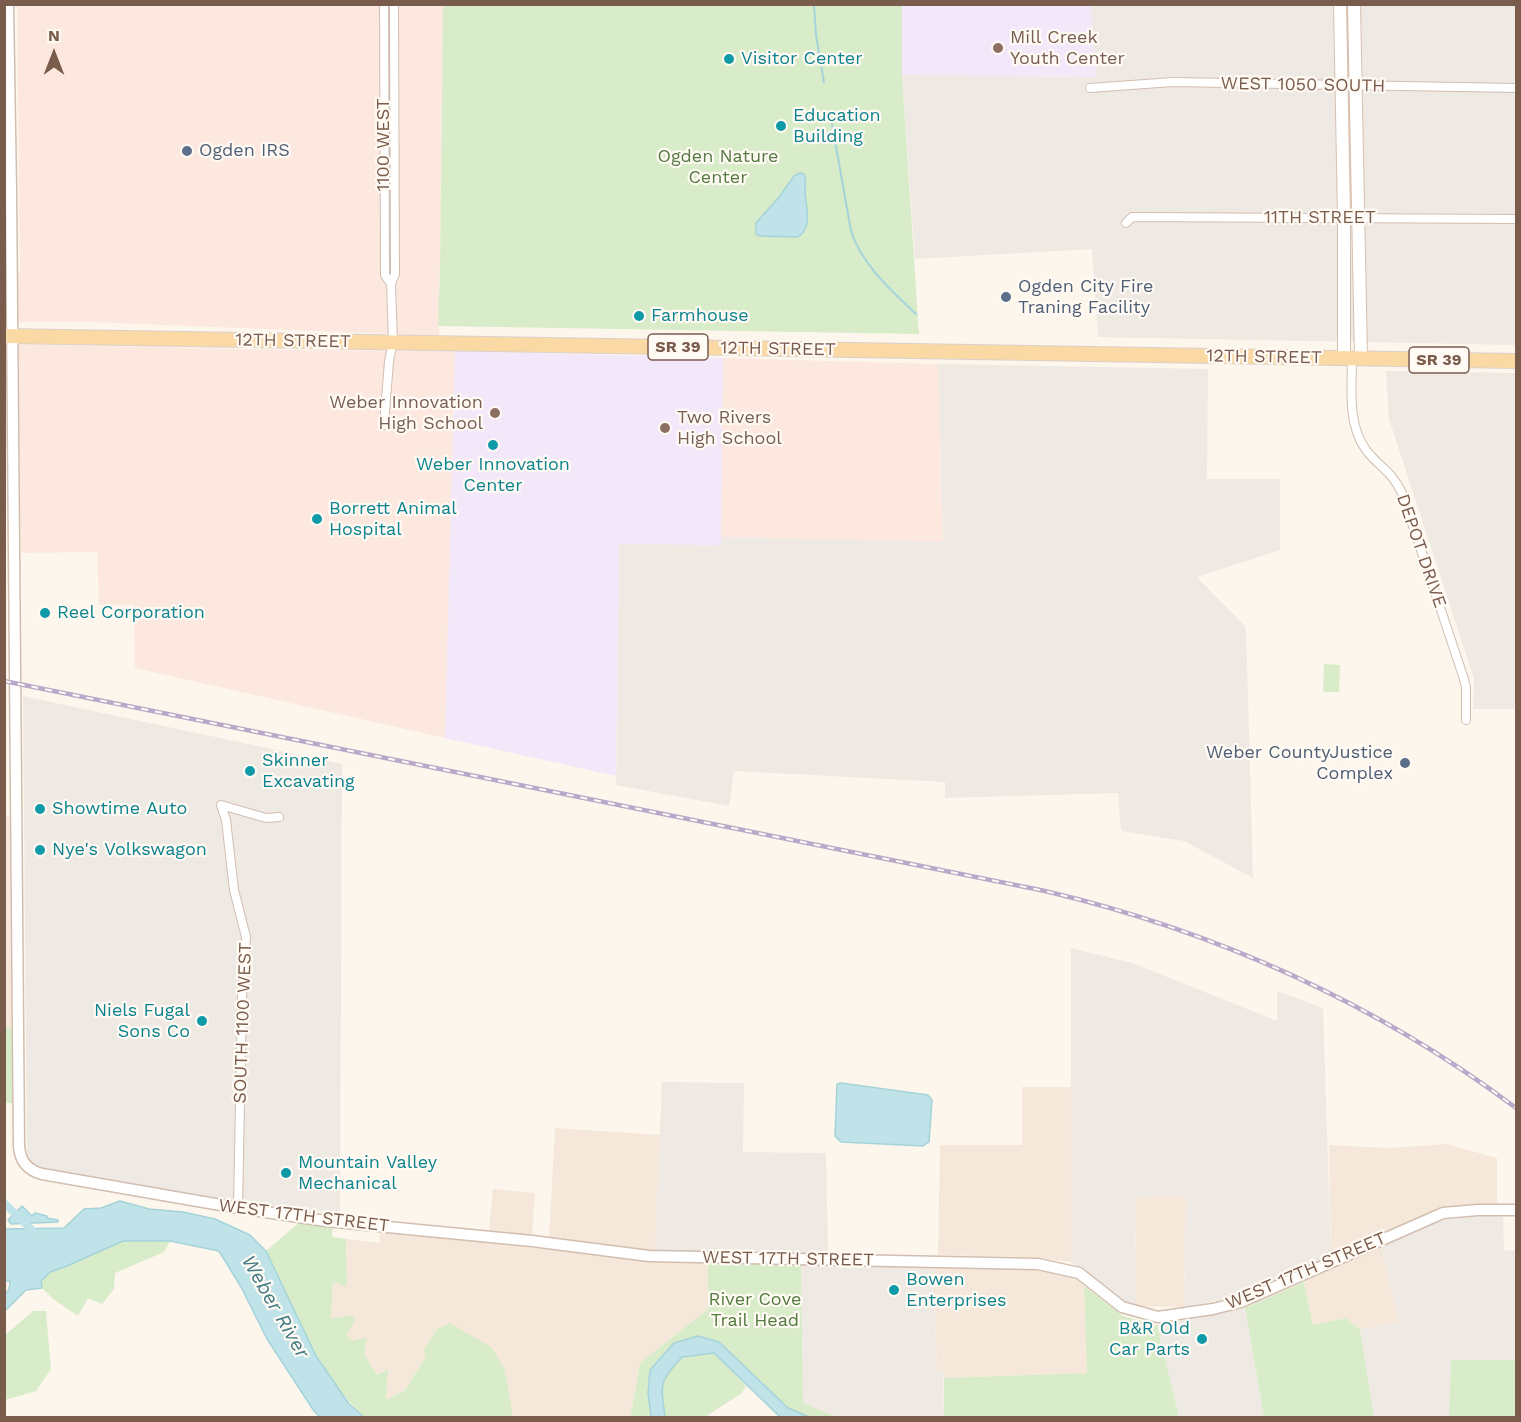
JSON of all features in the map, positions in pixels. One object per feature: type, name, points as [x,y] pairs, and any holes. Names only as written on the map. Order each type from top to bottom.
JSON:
[{"type":"main road","name":"DEPOT DRIVE","points":[[1340,4],[1344,218],[1352,358]]},
{"type":"main road","name":"DEPOT DRIVE","points":[[1352,358],[1359,218],[1354,4]]},
{"type":"main road","name":"12TH STREET","points":[[8,336],[1516,361]]},
{"type":"street","points":[[8,4],[8,336]]},
{"type":"street","name":"1100 WEST","points":[[384,4],[385,275],[391,284]]},
{"type":"street","name":"1100 WEST","points":[[384,425],[389,361],[393,342],[391,284],[395,274],[394,4]]},
{"type":"street","name":"WEST 1050 SOUTH","points":[[1090,88],[1173,82],[1516,88]]},
{"type":"street","name":"11TH STREET","points":[[1126,223],[1132,217],[1516,219]]},
{"type":"street","points":[[385,254],[395,254]]},
{"type":"street","name":"WEST 17TH STREET","points":[[8,336],[20,1146],[23,1161],[32,1171],[238,1208],[326,1221],[531,1241],[649,1256],[1038,1263],[1079,1274],[1122,1307],[1158,1317],[1213,1309],[1241,1302],[1443,1213],[1516,1210]]},
{"type":"street","name":"DEPOT DRIVE","points":[[1352,358],[1352,406],[1356,429],[1364,448],[1389,472],[1402,492],[1463,676],[1466,687],[1466,720]]},
{"type":"street","name":"SOUTH 1100 WEST","points":[[238,1208],[242,997],[246,937],[234,890],[226,820],[220,805],[242,811]]},
{"type":"street","points":[[226,820],[242,811],[266,818],[279,817]]},
{"type":"shaded area","points":[[17,5],[443,5],[438,326],[440,336],[90,322],[5,322],[5,272],[20,272]]},
{"type":"shaded area","name":"Mill Creek Youth Center","points":[[902,5],[1091,5],[1096,77],[902,75]]},
{"type":"shaded area","points":[[1091,5],[1516,5],[1516,345],[1098,337],[1092,249],[915,259],[902,75],[1096,77]]},
{"type":"shaded area","points":[[5,344],[455,351],[445,738],[135,668],[134,605],[99,605],[97,552],[21,553],[19,413],[5,413]]},
{"type":"shaded area","points":[[455,351],[723,358],[721,545],[619,544],[616,776],[445,738]]},
{"type":"shaded area","points":[[723,358],[938,364],[943,542],[721,537]]},
{"type":"shaded area","points":[[938,364],[1208,369],[1207,479],[1280,479],[1280,550],[1197,577],[1246,627],[1253,878],[1184,841],[1121,831],[1118,793],[945,798],[945,782],[734,771],[729,806],[616,785],[619,543],[721,545],[721,537],[943,542]]},
{"type":"shaded area","points":[[1386,371],[1516,373],[1516,709],[1473,709],[1474,679],[1389,419]]},
{"type":"shaded area","points":[[23,696],[342,764],[340,1214],[246,1203],[39,1169],[27,1159]]},
{"type":"shaded area","points":[[4,816],[11,816],[13,958],[5,958]]},
{"type":"shaded area","points":[[1071,948],[1132,963],[1277,1021],[1277,991],[1323,1008],[1331,1257],[1238,1297],[1184,1307],[1186,1195],[1135,1198],[1136,1306],[1125,1304],[1071,1262]]},
{"type":"shaded area","points":[[4,958],[13,958],[14,1027],[5,1027]]},
{"type":"shaded area","points":[[662,1082],[744,1083],[743,1152],[826,1153],[828,1256],[655,1252]]},
{"type":"shaded area","points":[[1022,1087],[1072,1087],[1071,1262],[1029,1257],[938,1255],[940,1145],[1022,1145]]},
{"type":"shaded area","points":[[555,1128],[660,1135],[655,1252],[549,1239]]},
{"type":"shaded area","points":[[1447,1144],[1497,1158],[1497,1207],[1442,1209],[1331,1257],[1329,1145],[1390,1148]]},
{"type":"shaded area","points":[[493,1189],[535,1193],[532,1237],[489,1232]]},
{"type":"shaded area","points":[[1186,1195],[1184,1307],[1136,1306],[1135,1197]]},
{"type":"shaded area","points":[[1483,1216],[1503,1217],[1504,1250],[1516,1251],[1516,1360],[1451,1360],[1449,1417],[1374,1417],[1360,1329],[1399,1323],[1381,1245],[1444,1220]]},
{"type":"shaded area","points":[[381,1230],[649,1261],[708,1262],[708,1309],[640,1363],[630,1417],[512,1417],[512,1411],[450,1323],[437,1329],[424,1349],[426,1356],[405,1390],[386,1400],[387,1369],[377,1375],[364,1354],[331,1320],[333,1282],[347,1286],[346,1239],[379,1243]]},
{"type":"shaded area","points":[[1381,1245],[1399,1324],[1360,1329],[1346,1318],[1313,1325],[1304,1282]]},
{"type":"shaded area","points":[[801,1263],[933,1266],[937,1371],[943,1371],[944,1417],[836,1417],[803,1403]]},
{"type":"shaded area","points":[[933,1266],[1036,1268],[1078,1278],[1084,1286],[1088,1373],[944,1378],[943,1372],[937,1372]]},
{"type":"shaded area","points":[[1245,1308],[1264,1417],[1179,1417],[1157,1325]]},
{"type":"green space","name":"Ogden Nature Center","points":[[443,5],[902,5],[902,75],[919,334],[438,326]]},
{"type":"green space","points":[[1324,664],[1340,665],[1339,692],[1323,692]]},
{"type":"green space","points":[[4,1027],[14,1027],[13,1103],[5,1103]]},
{"type":"green space","points":[[302,1220],[333,1225],[332,1237],[346,1239],[347,1287],[333,1282],[331,1319],[352,1315],[356,1319],[346,1335],[352,1341],[367,1337],[364,1354],[377,1375],[388,1369],[386,1400],[405,1390],[426,1356],[424,1349],[437,1329],[450,1323],[491,1347],[505,1370],[512,1417],[364,1417],[347,1400],[319,1360],[296,1317],[266,1251]]},
{"type":"green space","points":[[123,1241],[170,1241],[164,1252],[115,1273],[114,1289],[102,1304],[88,1298],[78,1316],[53,1299],[42,1288],[41,1281],[50,1272]]},
{"type":"green space","name":"River Cove Trail Head","points":[[708,1262],[801,1263],[803,1403],[836,1417],[809,1417],[788,1409],[719,1342],[698,1336],[648,1393],[651,1417],[630,1418],[640,1363],[708,1309]]},
{"type":"green space","points":[[1304,1282],[1313,1325],[1346,1318],[1360,1329],[1374,1417],[1264,1417],[1245,1308]]},
{"type":"green space","points":[[1084,1286],[1123,1316],[1157,1325],[1179,1417],[944,1417],[944,1378],[1087,1373]]},
{"type":"green space","points":[[33,1311],[46,1311],[51,1369],[36,1391],[5,1400],[5,1335]]},
{"type":"green space","points":[[714,1353],[746,1386],[742,1393],[705,1417],[665,1418],[663,1384],[669,1372],[682,1356]]},
{"type":"green space","points":[[1451,1360],[1516,1360],[1516,1417],[1449,1417]]},
{"type":"water","points":[[804,174],[805,179],[807,216],[803,233],[798,237],[756,234],[756,223],[794,176]]},
{"type":"water","points":[[837,1084],[928,1095],[932,1100],[929,1142],[923,1146],[841,1142],[835,1136]]},
{"type":"water","name":"Weber River","points":[[120,1201],[149,1209],[183,1212],[215,1219],[250,1235],[266,1251],[316,1356],[349,1404],[364,1417],[320,1417],[314,1411],[267,1339],[241,1287],[219,1251],[170,1241],[123,1241],[50,1272],[41,1281],[42,1288],[26,1290],[5,1311],[5,1294],[9,1289],[10,1281],[5,1281],[5,1229],[64,1228],[84,1209],[101,1208]]},
{"type":"water","points":[[22,1206],[32,1216],[35,1213],[58,1220],[58,1222],[11,1224],[8,1220]]},
{"type":"water","points":[[698,1336],[719,1342],[788,1408],[809,1417],[780,1417],[714,1353],[682,1357],[665,1378],[663,1384],[665,1417],[651,1417],[648,1393],[650,1370],[674,1343]]},
{"type":"waterway","points":[[814,4],[816,35],[824,82]]},
{"type":"waterway","points":[[832,124],[851,231],[856,243],[878,276],[916,314]]},
{"type":"waterway","points":[[4,1203],[37,1235]]},
{"type":"railway","points":[[4,681],[1045,891],[1108,908],[1171,927],[1292,975],[1407,1035],[1463,1070],[1516,1108]]},
{"type":"place","name":"Mill Creek Youth Center","points":[[998,48]]},
{"type":"place","name":"Visitor Center","points":[[729,59]]},
{"type":"place","name":"Education Building","points":[[781,126]]},
{"type":"place","name":"Ogden IRS","points":[[187,151]]},
{"type":"place","name":"Ogden City Fire Traning Facility","points":[[1006,297]]},
{"type":"place","name":"Farmhouse","points":[[639,316]]},
{"type":"place","name":"Weber Innovation High School","points":[[495,413]]},
{"type":"place","name":"Two Rivers High School","points":[[665,428]]},
{"type":"place","name":"Weber Innovation Center","points":[[493,445]]},
{"type":"place","name":"Borrett Animal Hospital","points":[[317,519]]},
{"type":"place","name":"Reel Corporation","points":[[45,613]]},
{"type":"place","name":"Weber CountyJustice Complex","points":[[1405,763]]},
{"type":"place","name":"Skinner Excavating","points":[[250,771]]},
{"type":"place","name":"Showtime Auto","points":[[40,809]]},
{"type":"place","name":"Nye's Volkswagon","points":[[40,850]]},
{"type":"place","name":"Niels Fugal Sons Co","points":[[202,1021]]},
{"type":"place","name":"Mountain Valley Mechanical","points":[[286,1173]]},
{"type":"place","name":"Bowen Enterprises","points":[[894,1290]]},
{"type":"place","name":"B&R Old Car Parts","points":[[1202,1339]]}]
